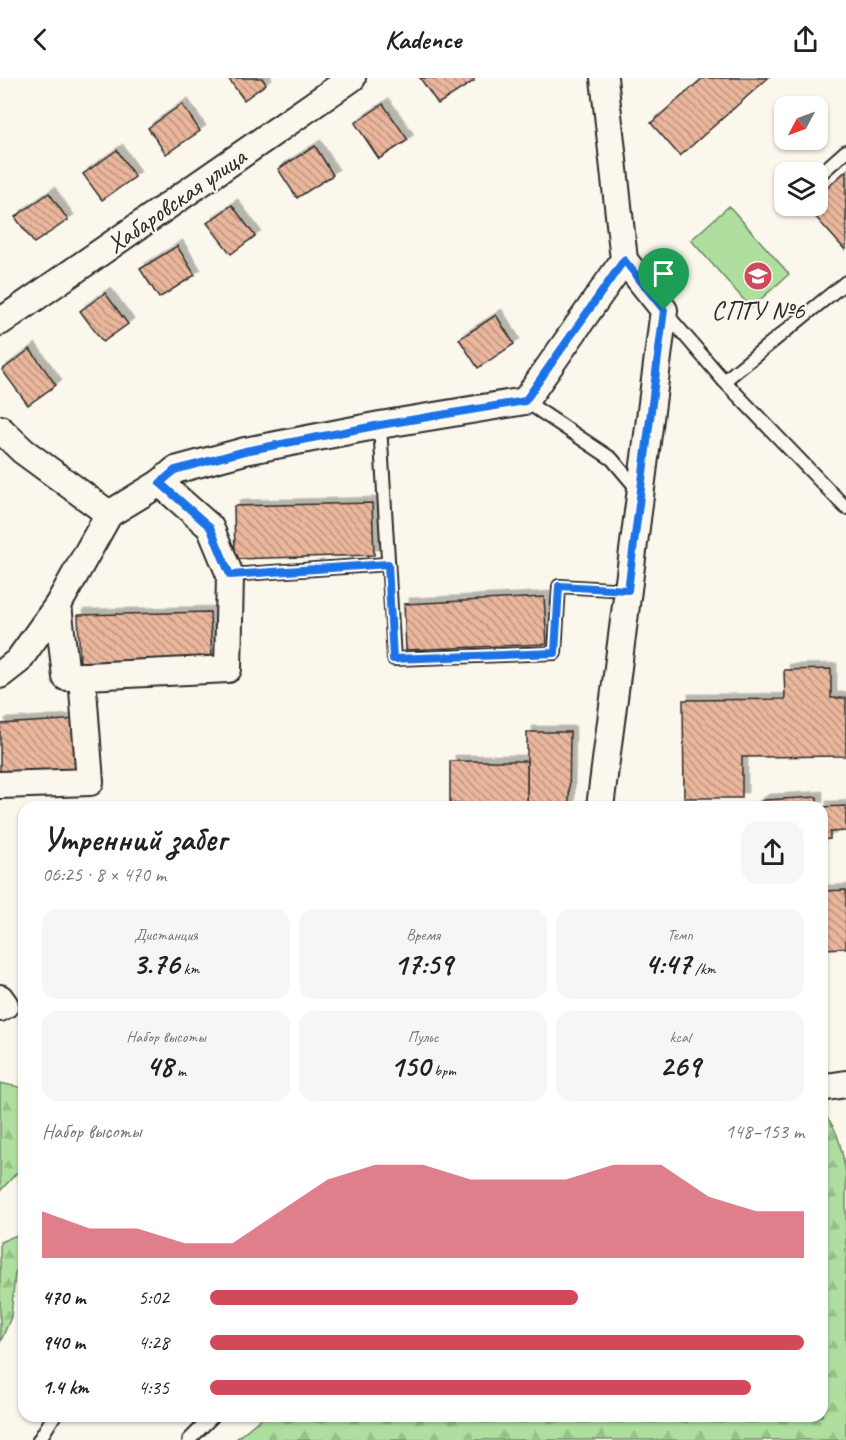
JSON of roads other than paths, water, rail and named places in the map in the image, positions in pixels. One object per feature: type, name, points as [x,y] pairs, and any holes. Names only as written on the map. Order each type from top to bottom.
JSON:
[{"type":"street","name":"Хабаровская улица","points":[[0,322],[352,78]]},
{"type":"street","points":[[601,801],[664,310],[624,260],[604,78]]},
{"type":"street","points":[[0,675],[18,661],[58,605],[109,514],[160,483],[175,470],[245,451],[380,425],[525,401],[624,260]]},
{"type":"street","points":[[0,429],[23,451],[109,514]]},
{"type":"street","points":[[58,605],[66,677],[228,669],[230,575],[210,527],[160,483]]},
{"type":"street","points":[[0,786],[90,782],[82,676]]},
{"type":"street","points":[[0,998],[5,1005],[0,1008]]},
{"type":"street","points":[[828,1087],[846,1084]]},
{"type":"lane","points":[[828,167],[846,152]]},
{"type":"lane","points":[[724,381],[846,282]]},
{"type":"lane","points":[[664,310],[724,381],[846,508]]},
{"type":"lane","points":[[525,401],[612,459],[640,492]]},
{"type":"lane","points":[[380,425],[393,659],[555,653],[559,586],[628,590]]},
{"type":"lane","points":[[230,575],[388,564]]},
{"type":"lane","points":[[39,1440],[50,1422]]},
{"type":"lane","points":[[189,1440],[207,1422]]},
{"type":"place","name":"СПТУ №6","points":[[758,276]]}]
